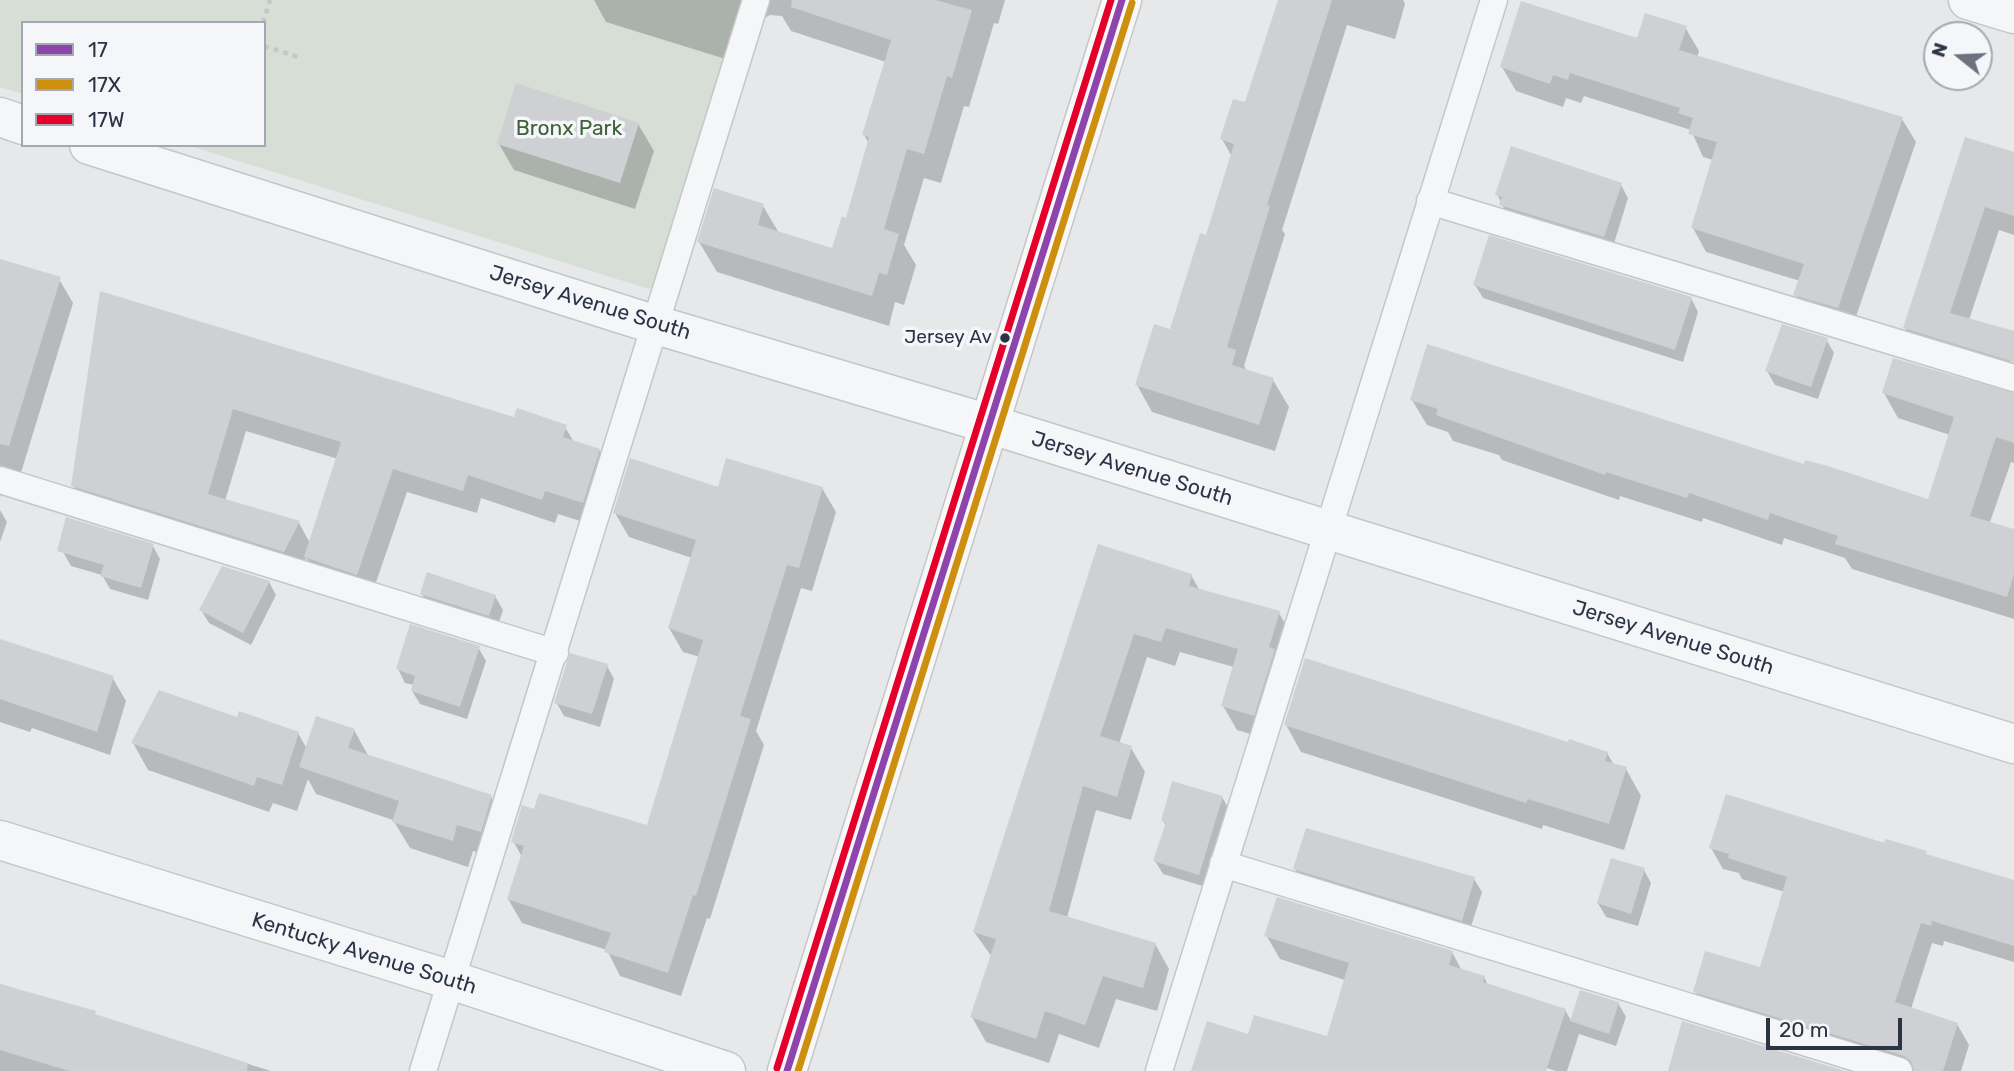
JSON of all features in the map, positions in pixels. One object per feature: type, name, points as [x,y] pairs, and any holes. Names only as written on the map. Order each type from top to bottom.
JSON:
[{"type":"main road","points":[[788,1071],[1122,0]]},
{"type":"street","points":[[1968,0],[2014,14]]},
{"type":"street","points":[[0,117],[21,124]]},
{"type":"street","name":"Jersey Avenue South","points":[[95,147],[653,324],[989,425],[2014,744]]},
{"type":"street","name":"Kentucky Avenue South","points":[[0,840],[451,980],[726,1071]]},
{"type":"lane","points":[[423,1071],[555,653],[653,324],[756,0]]},
{"type":"lane","points":[[1159,1071],[1493,0]]},
{"type":"lane","points":[[1430,201],[2014,378]]},
{"type":"lane","points":[[0,480],[555,653]]},
{"type":"lane","points":[[1223,864],[1899,1071]]},
{"type":"path","points":[[264,21],[270,0]]},
{"type":"path","points":[[266,47],[298,57]]},
{"type":"green space","name":"Bronx Park","points":[[0,0],[746,0],[655,286],[649,289],[193,147],[266,147],[266,21],[21,21],[21,93],[0,87]]},
{"type":"building","points":[[792,0],[935,0],[972,10],[952,78],[947,76],[924,154],[907,149],[884,229],[899,234],[887,275],[879,273],[872,296],[697,242],[714,188],[764,204],[758,225],[832,248],[842,216],[846,218],[869,137],[862,135],[891,40],[791,7]]},
{"type":"building","points":[[1278,0],[1332,0],[1267,205],[1270,206],[1227,347],[1236,350],[1232,365],[1274,378],[1259,425],[1135,385],[1154,324],[1170,329],[1200,233],[1206,235],[1234,144],[1220,139],[1233,99],[1245,102]]},
{"type":"building","points":[[1521,1],[1637,38],[1645,13],[1687,26],[1679,50],[1903,117],[1838,308],[1793,295],[1804,264],[1691,228],[1717,142],[1688,134],[1693,118],[1678,113],[1680,108],[1570,73],[1568,80],[1553,75],[1550,84],[1500,67]]},
{"type":"building","points":[[516,83],[639,123],[620,183],[497,144]]},
{"type":"building","points":[[1965,137],[2014,152],[2014,216],[1985,207],[1950,313],[2014,331],[2014,362],[1903,328]]},
{"type":"building","points":[[1511,146],[1622,183],[1604,237],[1499,205],[1502,197],[1495,195]]},
{"type":"building","points":[[1489,235],[1692,297],[1675,350],[1473,285]]},
{"type":"building","points":[[0,259],[61,277],[9,446],[0,444]]},
{"type":"building","points":[[100,291],[514,417],[517,408],[567,425],[563,437],[600,449],[583,503],[545,491],[542,500],[468,475],[463,491],[393,469],[357,575],[304,557],[341,442],[233,409],[208,494],[300,521],[284,552],[71,486]]},
{"type":"building","points":[[1782,324],[1828,338],[1811,387],[1765,371]]},
{"type":"building","points":[[1427,344],[1804,464],[1805,460],[1828,466],[1928,499],[1954,417],[1882,393],[1893,358],[2014,393],[2014,443],[1996,437],[1970,516],[2014,529],[2014,574],[2007,597],[1835,544],[1838,536],[1770,513],[1768,520],[1689,493],[1687,498],[1606,472],[1605,475],[1436,415],[1438,409],[1410,400]]},
{"type":"building","points":[[630,458],[718,487],[726,458],[823,487],[799,568],[787,565],[740,716],[751,719],[696,896],[693,895],[668,973],[604,952],[611,933],[507,899],[524,846],[511,842],[522,805],[534,809],[539,793],[647,825],[703,640],[668,628],[696,540],[613,513]]},
{"type":"building","points":[[66,517],[154,544],[141,588],[100,576],[104,565],[57,551]]},
{"type":"building","points":[[1098,544],[1192,574],[1189,586],[1280,611],[1269,647],[1275,649],[1254,716],[1221,706],[1238,649],[1166,628],[1161,642],[1134,634],[1100,736],[1132,746],[1117,797],[1083,786],[1049,911],[1156,943],[1143,988],[1103,976],[1085,1025],[1045,1011],[1036,1039],[970,1017],[996,939],[973,932]]},
{"type":"building","points":[[222,566],[270,581],[243,633],[199,610]]},
{"type":"building","points":[[427,572],[496,595],[489,616],[420,594]]},
{"type":"building","points":[[410,624],[480,646],[460,707],[411,691],[415,676],[396,669]]},
{"type":"building","points":[[0,639],[114,676],[97,732],[0,699]]},
{"type":"building","points":[[570,653],[608,664],[592,714],[554,703]]},
{"type":"building","points":[[1305,658],[1568,742],[1569,739],[1608,752],[1605,761],[1627,767],[1609,824],[1528,799],[1526,803],[1284,725]]},
{"type":"building","points":[[159,690],[237,717],[239,711],[299,732],[282,785],[257,777],[254,786],[131,743]]},
{"type":"building","points":[[316,716],[355,729],[348,748],[492,795],[481,832],[457,825],[453,841],[392,822],[399,801],[299,767]]},
{"type":"building","points":[[1172,781],[1223,796],[1199,875],[1153,861],[1166,822],[1161,821]]},
{"type":"building","points":[[1726,794],[1884,843],[1886,839],[1927,851],[1926,854],[2014,880],[2014,946],[1932,921],[1931,926],[1921,923],[1895,1002],[1958,1023],[1943,1071],[1914,1071],[1911,1061],[1904,1056],[1693,992],[1705,951],[1760,967],[1787,877],[1728,858],[1729,854],[1709,848]]},
{"type":"building","points":[[1306,828],[1475,877],[1462,921],[1293,869]]},
{"type":"building","points":[[1611,858],[1645,868],[1631,914],[1597,903]]},
{"type":"building","points":[[1277,897],[1453,951],[1449,965],[1485,976],[1483,982],[1566,1009],[1546,1071],[1191,1071],[1207,1021],[1248,1034],[1254,1015],[1327,1036],[1349,963],[1264,936]]},
{"type":"building","points":[[0,984],[96,1011],[95,1014],[248,1063],[247,1071],[69,1071],[0,1050]]},
{"type":"building","points":[[1580,990],[1619,1002],[1609,1034],[1570,1021]]},
{"type":"building","points":[[1682,1021],[1845,1071],[1668,1071]]},
{"type":"transit line","name":"17W","points":[[777,1068],[1111,0]]},
{"type":"transit line","name":"17","points":[[787,1071],[1122,0]]},
{"type":"transit line","name":"17X","points":[[798,1071],[1132,3]]},
{"type":"place","name":"Jersey Av","points":[[1005,338]]}]
